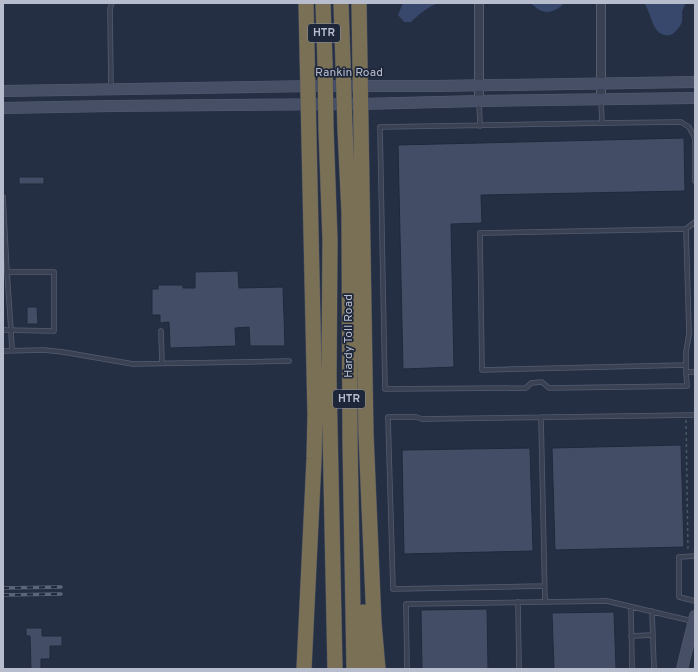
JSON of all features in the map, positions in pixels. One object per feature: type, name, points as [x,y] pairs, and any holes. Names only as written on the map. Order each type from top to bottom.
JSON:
[{"type":"highway","points":[[304,669],[315,415],[306,3]]},
{"type":"highway","name":"Hardy Toll Road","points":[[323,3],[330,240],[329,379],[335,669]]},
{"type":"highway","name":"Hardy Toll Road","points":[[341,3],[349,213],[350,440],[354,669]]},
{"type":"highway","points":[[360,3],[366,434],[374,623],[378,669]]},
{"type":"highway","points":[[314,669],[329,379]]},
{"type":"highway","points":[[350,440],[359,514],[366,669]]},
{"type":"main road","name":"Rankin Road","points":[[3,91],[695,82]]},
{"type":"main road","points":[[110,90],[110,106]]},
{"type":"main road","points":[[3,108],[695,98]]},
{"type":"main road","points":[[682,669],[695,619]]},
{"type":"street","points":[[478,3],[479,101]]},
{"type":"street","points":[[601,3],[601,99]]},
{"type":"lane","points":[[110,90],[110,9],[112,3]]},
{"type":"lane","points":[[601,99],[602,123]]},
{"type":"lane","points":[[479,101],[480,126]]},
{"type":"lane","points":[[686,230],[689,334],[686,352],[687,386],[549,388],[542,382],[531,383],[526,388],[384,389],[380,127],[681,122],[689,127],[695,138],[695,181]]},
{"type":"lane","points":[[3,197],[12,351]]},
{"type":"lane","points":[[686,366],[482,370],[480,233],[686,230],[695,222]]},
{"type":"lane","points":[[3,330],[54,331],[54,272],[7,272]]},
{"type":"lane","points":[[160,331],[162,363]]},
{"type":"lane","points":[[3,351],[44,350],[133,364],[289,361]]},
{"type":"lane","points":[[686,372],[695,372]]},
{"type":"lane","points":[[544,586],[393,589],[388,417],[416,417],[422,419],[695,415]]},
{"type":"lane","points":[[541,417],[545,602]]},
{"type":"lane","points":[[695,556],[679,557],[679,597],[695,601]]},
{"type":"lane","points":[[408,669],[406,604],[607,601],[652,612],[695,619]]},
{"type":"lane","points":[[518,602],[519,669]]},
{"type":"lane","points":[[630,606],[632,669]]},
{"type":"lane","points":[[652,612],[654,669]]},
{"type":"lane","points":[[631,636],[653,635]]},
{"type":"path","points":[[686,415],[688,556]]},
{"type":"water","points":[[404,3],[438,3],[424,11],[411,22],[404,22],[398,15]]},
{"type":"water","points":[[531,3],[564,3],[557,9],[545,12],[539,10]]},
{"type":"water","points":[[644,3],[686,3],[682,12],[682,21],[680,26],[670,35],[659,33],[653,24]]},
{"type":"building","points":[[684,138],[685,191],[481,195],[482,223],[451,224],[454,367],[403,369],[398,145]]},
{"type":"building","points":[[19,177],[44,177],[44,184],[19,184]]},
{"type":"building","points":[[238,271],[239,288],[283,287],[285,346],[250,346],[249,327],[235,328],[236,346],[170,348],[169,322],[160,323],[160,315],[152,315],[152,289],[158,289],[158,285],[183,285],[183,288],[195,288],[195,272]]},
{"type":"building","points":[[27,307],[37,307],[38,324],[27,324]]},
{"type":"building","points":[[681,445],[684,547],[555,550],[552,448]]},
{"type":"building","points":[[530,448],[533,551],[404,554],[402,450]]},
{"type":"building","points":[[487,609],[488,669],[422,669],[421,610]]},
{"type":"building","points":[[614,612],[616,669],[554,669],[552,613]]},
{"type":"building","points":[[26,628],[42,628],[42,636],[62,636],[62,646],[50,646],[50,659],[41,659],[41,669],[31,669],[30,636],[26,636]]},
{"type":"railway","points":[[3,588],[61,587]]},
{"type":"railway","points":[[3,595],[61,594]]}]
